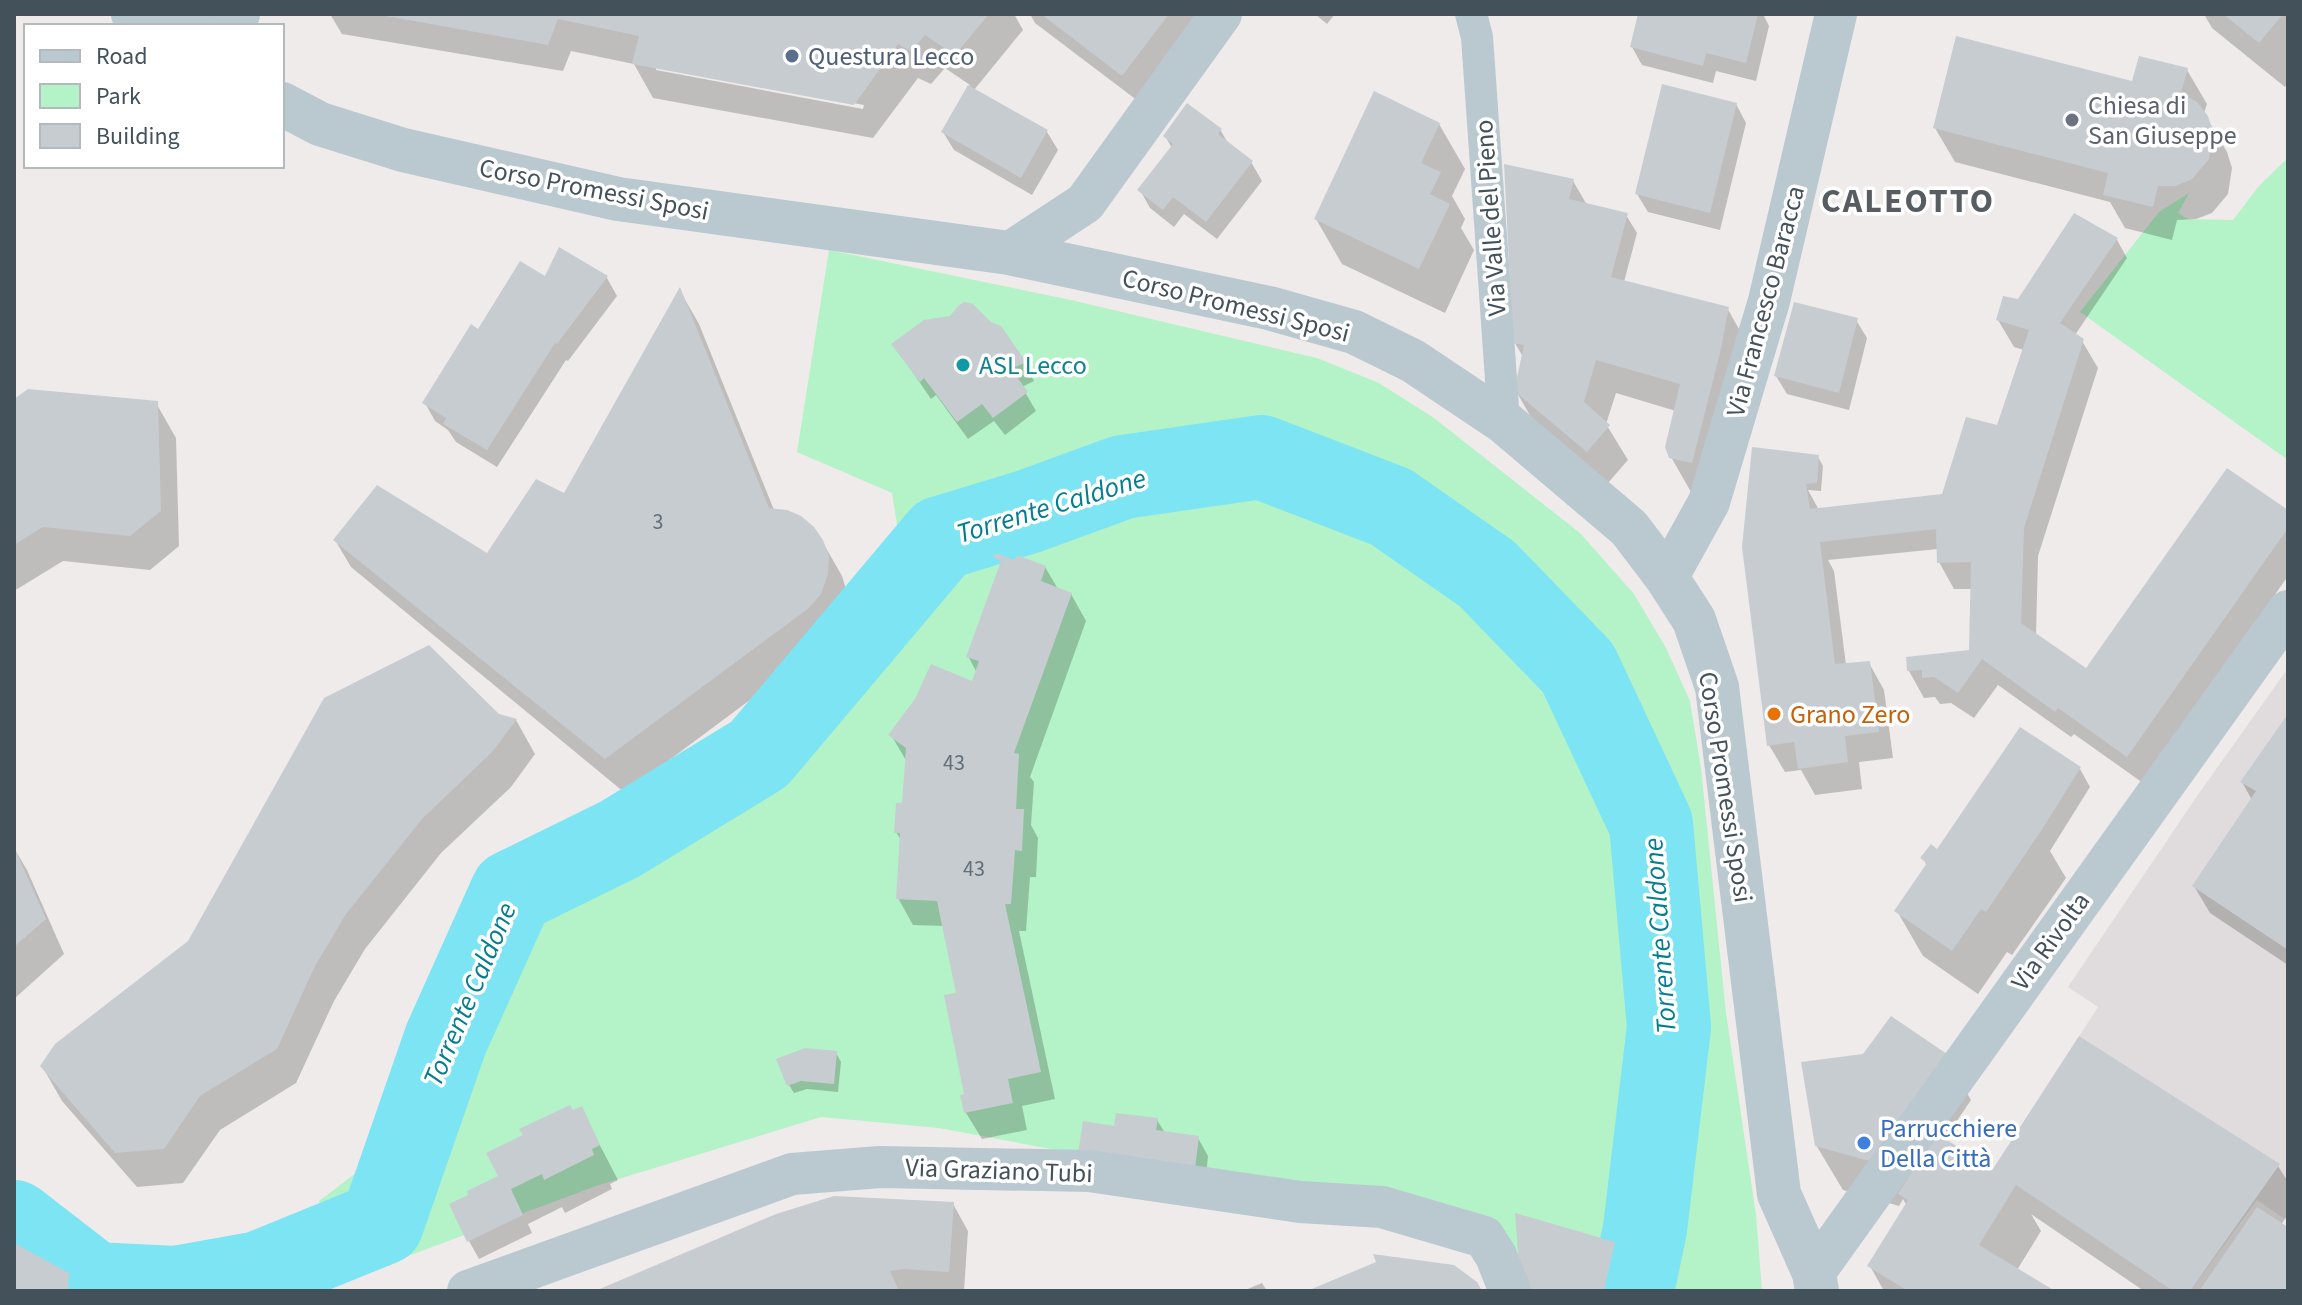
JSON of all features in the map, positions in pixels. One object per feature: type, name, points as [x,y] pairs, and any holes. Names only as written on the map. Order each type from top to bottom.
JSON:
[{"type":"street","points":[[1009,253],[1085,203],[1221,14]]},
{"type":"street","name":"Via Valle del Pieno","points":[[1471,14],[1477,37],[1504,422]]},
{"type":"street","name":"Via Francesco Baracca","points":[[1667,578],[1709,502],[1769,301],[1836,14]]},
{"type":"street","name":"Corso Promessi Sposi","points":[[284,105],[320,124],[403,150],[618,199],[1009,253],[1269,308],[1354,332],[1413,361],[1504,422],[1629,528],[1694,620],[1717,687],[1779,1194],[1820,1285]]},
{"type":"street","name":"Via Rivolta","points":[[1820,1285],[2288,611]]},
{"type":"street","name":"Via Graziano Tubi","points":[[468,1291],[792,1174],[880,1167],[1089,1171],[1300,1202],[1382,1207],[1484,1237],[1496,1256],[1510,1291]]},
{"type":"shaded area","points":[[2288,668],[2288,1221],[2257,1200],[2190,1291],[2173,1291],[1993,1169],[2098,1007],[2068,987]]},
{"type":"green space","points":[[2288,158],[2288,460],[2080,312],[2159,212],[2189,193],[2178,213],[2188,219],[2233,220],[2259,186]]},
{"type":"green space","points":[[829,250],[1071,300],[1317,358],[1379,383],[1434,418],[1580,533],[1634,594],[1666,648],[1690,701],[1701,768],[1726,1013],[1756,1215],[1762,1291],[1519,1291],[1496,1256],[1078,1154],[939,1128],[821,1117],[599,1185],[392,1262],[341,1262],[319,1201],[393,1145],[459,973],[477,914],[517,866],[540,853],[620,839],[759,754],[850,647],[900,543],[892,493],[797,452]]},
{"type":"building","points":[[375,14],[989,14],[955,55],[925,35],[911,51],[898,44],[854,105],[632,64],[639,36],[558,19],[548,45]]},
{"type":"building","points":[[1041,14],[1169,14],[1122,76]]},
{"type":"building","points":[[1638,14],[1758,14],[1746,63],[1706,53],[1703,66],[1630,47]]},
{"type":"building","points":[[2223,14],[2283,14],[2259,43]]},
{"type":"building","name":"Chiesa di San Giuseppe","points":[[1956,36],[2132,81],[2139,56],[2188,68],[2181,93],[2197,102],[2208,116],[2213,133],[2209,159],[2192,179],[2176,186],[2158,186],[2153,207],[2103,195],[2108,173],[1933,128]]},
{"type":"building","points":[[1662,84],[1737,103],[1710,213],[1635,194]]},
{"type":"building","points":[[968,85],[1048,130],[1021,178],[941,132]]},
{"type":"building","points":[[1374,91],[1440,123],[1421,163],[1441,172],[1430,194],[1450,204],[1419,269],[1314,219]]},
{"type":"building","points":[[1187,103],[1222,129],[1218,134],[1253,161],[1206,222],[1173,197],[1163,210],[1137,190],[1173,144],[1163,136]]},
{"type":"building","points":[[1504,164],[1574,179],[1569,199],[1628,213],[1611,277],[1729,307],[1692,463],[1669,458],[1665,447],[1680,384],[1596,360],[1584,402],[1610,425],[1587,452],[1514,391],[1524,345],[1513,343]]},
{"type":"building","points":[[2074,213],[2118,238],[2060,323],[2084,339],[2024,528],[2021,623],[2086,668],[2227,468],[2288,510],[2288,528],[2127,757],[2058,708],[2055,712],[1982,659],[1958,693],[1934,677],[1922,678],[1922,670],[1907,671],[1906,657],[1969,650],[1971,562],[1937,563],[1936,529],[1820,542],[1835,664],[1870,661],[1879,732],[1845,736],[1848,762],[1798,769],[1794,742],[1767,746],[1742,547],[1752,447],[1819,455],[1817,483],[1806,484],[1810,509],[1942,494],[1966,417],[1997,425],[2029,330],[1996,320],[2003,296],[2018,299]]},
{"type":"building","points":[[559,247],[608,276],[555,343],[487,450],[443,424],[446,418],[422,403],[471,324],[478,329],[520,261],[545,276]]},
{"type":"building","points":[[680,287],[769,508],[787,510],[814,527],[829,556],[828,574],[821,594],[809,608],[605,759],[333,540],[377,485],[487,553],[536,479],[564,493]]},
{"type":"building","name":"ASL Lecco","points":[[965,302],[973,304],[991,322],[1001,326],[1026,362],[1011,369],[1028,392],[993,418],[982,404],[957,422],[924,378],[920,382],[891,344],[924,320],[950,316]]},
{"type":"building","points":[[1794,302],[1858,318],[1839,393],[1774,376]]},
{"type":"building","points":[[28,389],[158,401],[161,511],[130,536],[43,527],[14,545],[14,399]]},
{"type":"building","points":[[995,553],[1015,560],[1017,555],[1046,566],[1041,581],[1072,593],[1014,753],[1019,754],[1016,809],[1024,809],[1022,851],[1015,850],[1011,904],[1005,904],[1041,1072],[1008,1079],[1013,1103],[964,1113],[960,1095],[964,1094],[944,995],[956,993],[937,901],[896,899],[900,833],[894,833],[896,803],[902,803],[906,748],[888,735],[915,699],[931,664],[972,681],[979,661],[966,657],[1001,561],[994,558]]},
{"type":"building","points":[[429,645],[499,714],[517,719],[492,752],[422,819],[346,914],[315,966],[277,1049],[200,1096],[164,1149],[115,1153],[40,1066],[55,1044],[188,941],[324,698]]},
{"type":"building","points":[[2288,714],[2288,950],[2192,886],[2256,791],[2240,782]]},
{"type":"building","points":[[2020,727],[2081,767],[1986,912],[1981,909],[1952,951],[1894,911],[1927,863],[1920,858],[1931,844],[1937,849]]},
{"type":"building","points":[[14,847],[46,919],[14,947]]},
{"type":"building","points":[[1891,1016],[1947,1054],[1873,1162],[1815,1146],[1801,1062],[1863,1054]]},
{"type":"building","points":[[2079,1036],[2280,1164],[2190,1291],[2173,1291],[2016,1185],[1979,1245],[2055,1291],[1908,1291],[1867,1266],[1908,1200],[1898,1194],[1936,1133],[1993,1169]]},
{"type":"building","points":[[805,1048],[837,1051],[834,1084],[801,1081],[787,1086],[776,1059]]},
{"type":"building","points":[[570,1105],[573,1110],[582,1106],[600,1145],[592,1149],[594,1155],[544,1180],[542,1174],[511,1189],[523,1215],[467,1242],[449,1204],[498,1176],[486,1153],[523,1135],[519,1129]]},
{"type":"building","points":[[1116,1113],[1158,1118],[1156,1130],[1199,1136],[1195,1169],[1078,1154],[1083,1121],[1114,1126]]},
{"type":"building","points":[[834,1196],[954,1202],[949,1272],[890,1271],[899,1291],[595,1291],[776,1214]]},
{"type":"building","points":[[2257,1207],[2288,1227],[2288,1291],[2199,1291]]},
{"type":"building","points":[[1515,1213],[1615,1242],[1604,1291],[1521,1291]]},
{"type":"building","points":[[14,1243],[69,1273],[68,1291],[14,1291]]},
{"type":"building","points":[[1373,1254],[1454,1265],[1477,1282],[1482,1291],[1307,1291],[1376,1262]]},
{"type":"waterway","name":"Torrente Caldone","points":[[14,1222],[94,1284],[175,1288],[259,1273],[382,1223],[446,1039],[512,892],[620,839],[759,754],[941,538],[1027,512],[1123,477],[1261,457],[1391,507],[1487,574],[1578,668],[1651,824],[1669,1027],[1645,1229],[1632,1291]]},
{"type":"place","name":"Questura Lecco","points":[[792,56]]},
{"type":"place","name":"Chiesa di San Giuseppe","points":[[2072,120]]},
{"type":"place","name":"ASL Lecco","points":[[963,365]]},
{"type":"place","name":"Grano Zero","points":[[1774,714]]},
{"type":"place","name":"Parrucchiere Della Città","points":[[1864,1143]]},
{"type":"district","name":"CALEOTTO","points":[[1908,200]]}]
